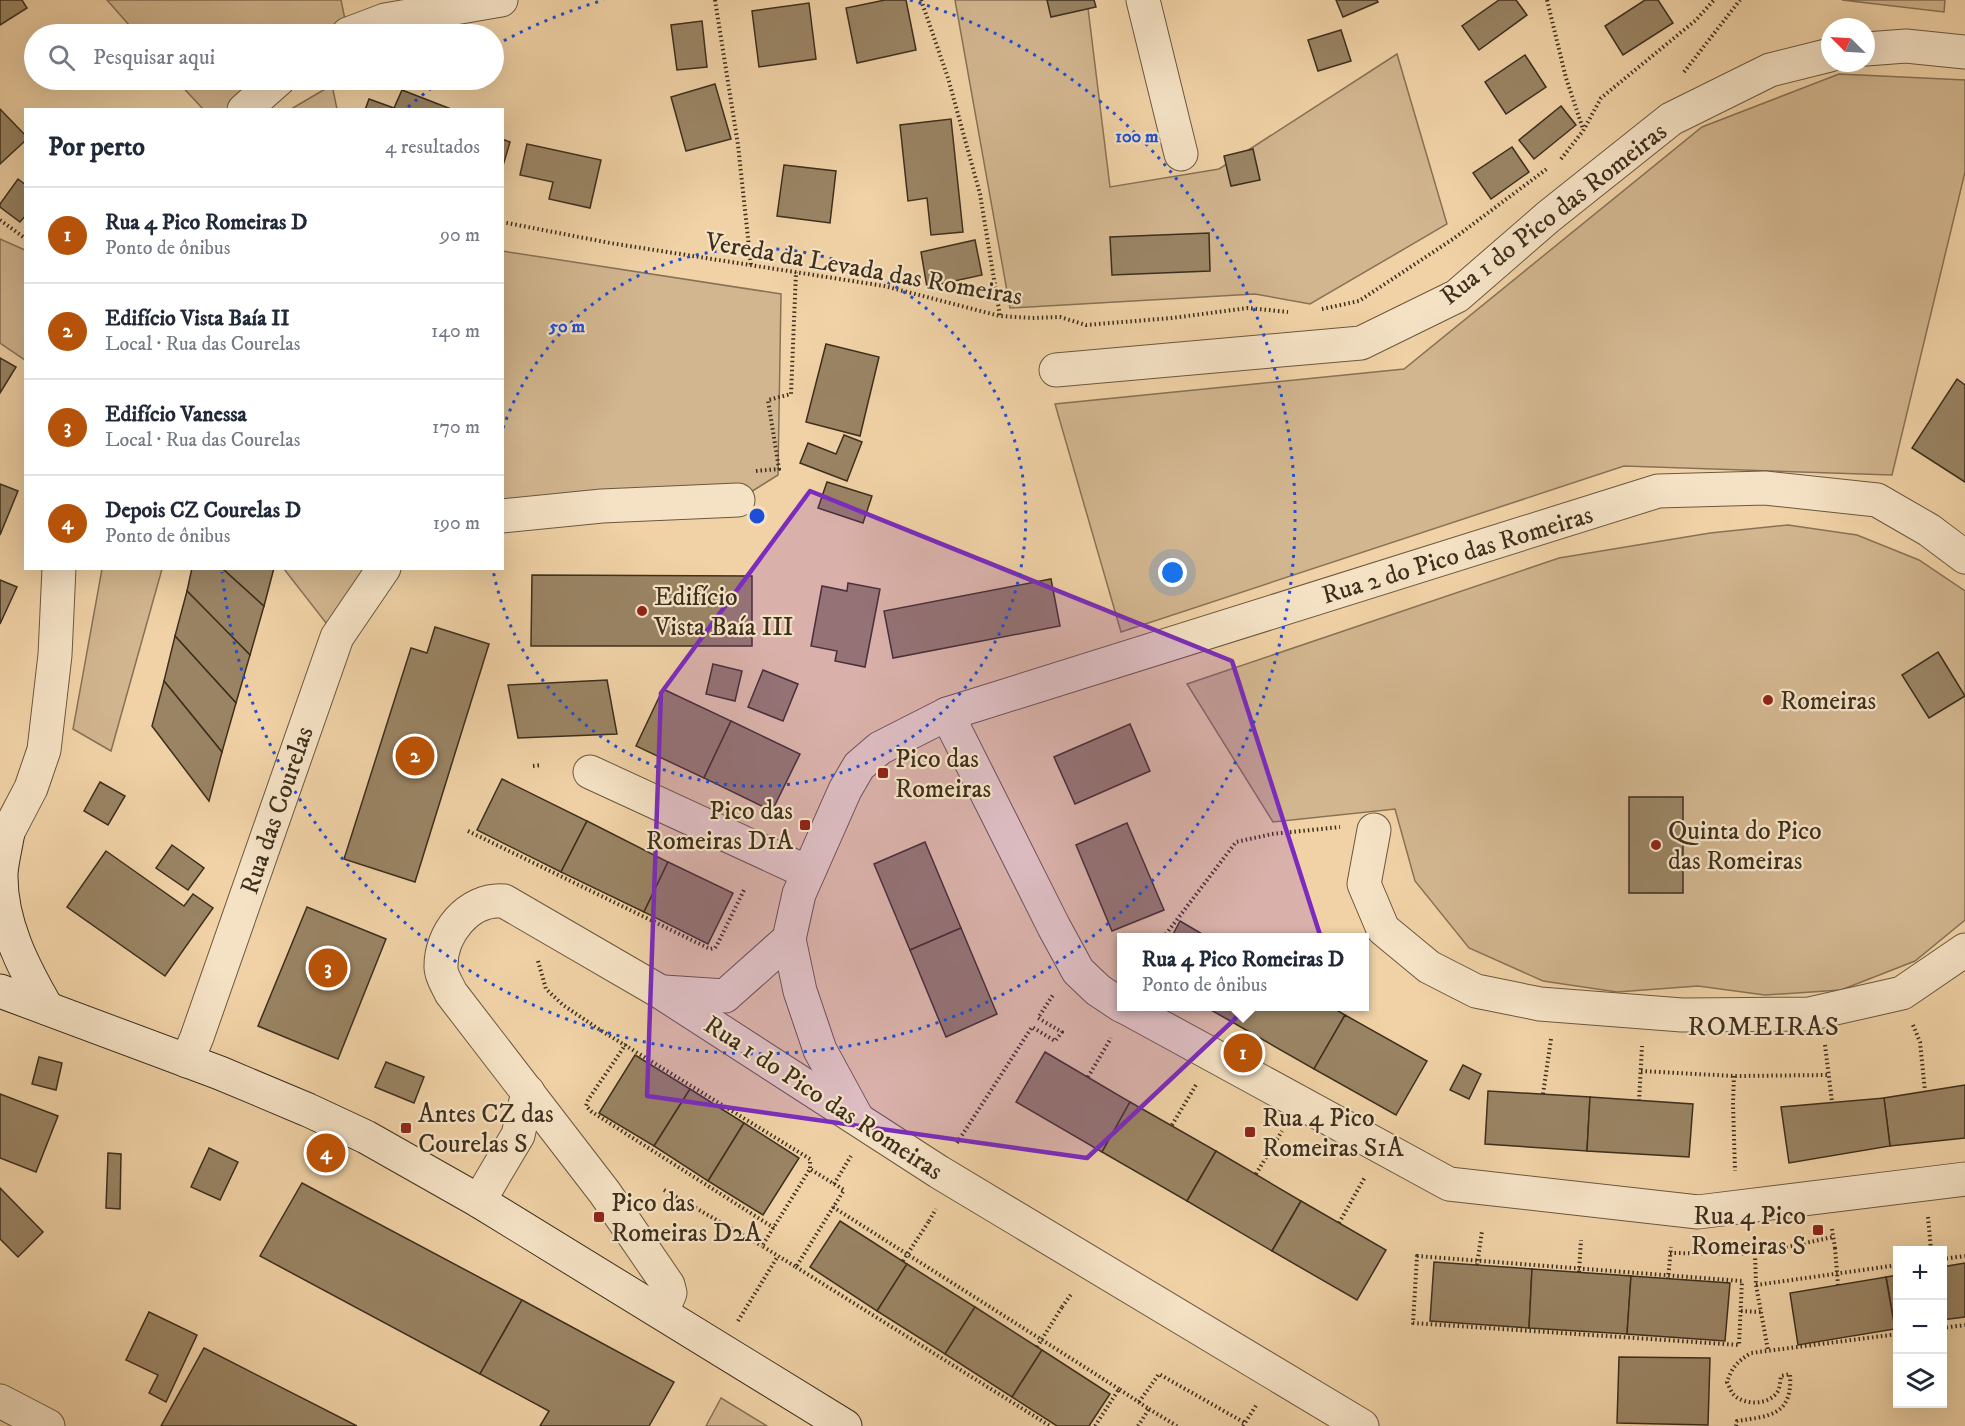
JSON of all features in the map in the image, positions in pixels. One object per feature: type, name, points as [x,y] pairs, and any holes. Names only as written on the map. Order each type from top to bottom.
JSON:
[{"type":"street","points":[[375,24],[386,20],[501,0]]},
{"type":"street","points":[[1143,0],[1181,154]]},
{"type":"street","points":[[1875,48],[1906,46],[1965,52]]},
{"type":"street","name":"Rua 1 do Pico das Romeiras","points":[[1056,370],[1361,344],[1456,296],[1671,119],[1770,70],[1821,57]]},
{"type":"street","points":[[246,108],[267,90]]},
{"type":"street","points":[[504,516],[602,506],[744,486]]},
{"type":"street","name":"Rua 2 do Pico das Romeiras","points":[[789,939],[799,894],[807,872],[845,790],[860,766],[880,748],[947,714],[1658,491],[1765,488],[1877,500],[1929,530],[1965,557]]},
{"type":"street","points":[[47,1008],[26,972],[6,923],[1,874],[4,837],[31,788],[44,750],[55,655],[59,570]]},
{"type":"street","name":"Rua das Courelas","points":[[187,1061],[337,637],[383,570]]},
{"type":"street","points":[[947,714],[1078,971],[1098,990],[1117,1003]]},
{"type":"street","points":[[590,772],[807,872]]},
{"type":"street","points":[[1374,830],[1364,884],[1383,929],[1429,968],[1476,991],[1540,1004],[1682,1015],[1809,1014],[1902,993],[1965,950]]},
{"type":"street","name":"Rua 1 do Pico das Romeiras","points":[[662,1311],[670,1293],[668,1285],[605,1193],[468,1017],[451,993],[440,970],[444,945],[453,927],[473,907],[494,900],[504,901],[659,991],[939,1172],[1362,1426]]},
{"type":"street","points":[[659,991],[725,996],[789,939],[800,992],[820,1050],[857,1118]]},
{"type":"street","points":[[0,991],[187,1061],[308,1110],[366,1137],[479,1201],[662,1311],[845,1426]]},
{"type":"street","points":[[1131,1011],[1449,1184],[1698,1212],[1965,1179]]},
{"type":"street","points":[[479,1201],[518,1135],[528,1092]]},
{"type":"street","points":[[0,1401],[48,1426]]},
{"type":"path","points":[[715,0],[738,145],[751,266]]},
{"type":"path","points":[[921,0],[948,78],[980,194],[1000,316]]},
{"type":"path","points":[[1547,0],[1566,78],[1583,131]]},
{"type":"path","points":[[1312,311],[1359,301],[1453,239],[1562,159],[1583,131],[1601,98],[1696,20],[1714,0]]},
{"type":"path","points":[[1682,74],[1740,0]]},
{"type":"path","points":[[0,220],[24,238]]},
{"type":"path","name":"Vereda da Levada das Romeiras","points":[[504,222],[610,243],[884,286],[1000,316],[1060,317],[1086,325],[1172,318],[1248,308],[1290,312]]},
{"type":"path","points":[[744,486],[779,469],[768,400],[791,394],[796,272]]},
{"type":"path","points":[[534,766],[541,765]]},
{"type":"path","points":[[1167,933],[1236,842],[1272,834],[1352,826],[1374,830]]},
{"type":"path","points":[[468,831],[710,949],[717,945],[745,888]]},
{"type":"path","points":[[535,919],[538,960],[546,988],[563,1005],[810,1159],[810,1169],[762,1246]]},
{"type":"path","points":[[939,1172],[1032,1027],[1055,1041],[1062,1032],[1038,1018],[1074,963]]},
{"type":"path","points":[[1920,1042],[1925,1091]]},
{"type":"path","points":[[626,1044],[586,1106],[592,1113],[774,1228]]},
{"type":"path","points":[[1088,1077],[1105,1048]]},
{"type":"path","points":[[1543,1095],[1546,1061]]},
{"type":"path","points":[[1639,1101],[1642,1064]]},
{"type":"path","points":[[1828,1067],[1832,1102]]},
{"type":"path","points":[[1641,1071],[1734,1076],[1829,1074]]},
{"type":"path","points":[[1734,1076],[1735,1179]]},
{"type":"path","points":[[1172,1125],[1188,1098]]},
{"type":"path","points":[[1256,1174],[1274,1144]]},
{"type":"path","points":[[834,1184],[852,1156],[842,1150]]},
{"type":"path","points":[[796,1267],[844,1190],[810,1169]]},
{"type":"path","points":[[664,1190],[762,1246],[1050,1426]]},
{"type":"path","points":[[1339,1222],[1355,1194]]},
{"type":"path","points":[[833,1207],[1177,1426]]},
{"type":"path","points":[[903,1261],[929,1221]]},
{"type":"path","points":[[1477,1265],[1482,1231]]},
{"type":"path","points":[[1930,1235],[1931,1246]]},
{"type":"path","points":[[1670,1253],[1755,1254],[1833,1237]]},
{"type":"path","points":[[1579,1272],[1581,1240]]},
{"type":"path","points":[[1668,1278],[1671,1247]]},
{"type":"path","points":[[1835,1248],[1838,1285]]},
{"type":"path","points":[[1755,1254],[1756,1285],[1768,1350]]},
{"type":"path","points":[[738,1322],[778,1256]]},
{"type":"path","points":[[1417,1256],[1742,1281],[1741,1311],[1739,1346],[1413,1323],[1417,1256]]},
{"type":"path","points":[[1947,1258],[1965,1256]]},
{"type":"path","points":[[1756,1285],[1893,1266]]},
{"type":"path","points":[[1037,1347],[1062,1307]]},
{"type":"path","points":[[1741,1311],[1761,1312]]},
{"type":"path","points":[[1947,1327],[1965,1325]]},
{"type":"path","points":[[1736,1426],[1737,1421],[1768,1417],[1780,1409],[1787,1399],[1791,1383],[1790,1374],[1781,1376],[1778,1390],[1771,1399],[1746,1402],[1733,1395],[1727,1382],[1737,1361],[1751,1353],[1768,1350],[1893,1335]]},
{"type":"path","points":[[1138,1402],[1159,1374],[1244,1425]]},
{"type":"path","points":[[1095,1426],[1119,1389]]},
{"type":"path","points":[[1138,1426],[1149,1409]]},
{"type":"highlighted area","points":[[810,491],[1232,661],[1321,938],[1087,1158],[647,1096],[661,693]]},
{"type":"shaded area","points":[[107,0],[341,0],[346,24],[128,24]]},
{"type":"shaded area","points":[[955,0],[1087,0],[1110,187],[1219,169],[1397,54],[1447,224],[1310,304],[1255,294],[1010,308]]},
{"type":"shaded area","points":[[1842,0],[1945,0],[1944,12]]},
{"type":"shaded area","points":[[1839,74],[1965,80],[1965,172],[1892,475],[1624,466],[1121,632],[1055,404],[1404,369],[1702,127]]},
{"type":"shaded area","points":[[185,90],[267,90],[246,108],[202,108]]},
{"type":"shaded area","points":[[323,90],[333,90],[337,108],[293,108]]},
{"type":"shaded area","points":[[0,239],[24,250],[24,359],[0,343]]},
{"type":"shaded area","points":[[504,251],[781,294],[778,475],[738,500],[504,516]]},
{"type":"shaded area","points":[[1788,525],[1857,535],[1919,560],[1965,591],[1965,920],[1915,961],[1841,990],[1765,995],[1698,986],[1617,992],[1543,981],[1469,948],[1415,881],[1395,809],[1273,822],[1187,684],[1559,558],[1710,533]]},
{"type":"shaded area","points":[[102,570],[162,570],[111,751],[73,729]]},
{"type":"shaded area","points":[[285,570],[383,570],[337,637]]},
{"type":"shaded area","points":[[721,1398],[767,1426],[706,1426]]},
{"type":"building","points":[[0,0],[22,0],[27,8],[0,25]]},
{"type":"building","points":[[885,0],[906,0],[916,50],[857,63],[846,8]]},
{"type":"building","points":[[1047,0],[1094,0],[1096,7],[1051,17]]},
{"type":"building","points":[[1336,0],[1377,0],[1378,2],[1343,17]]},
{"type":"building","points":[[1499,0],[1516,0],[1527,15],[1479,50],[1462,26]]},
{"type":"building","points":[[1645,0],[1658,0],[1673,23],[1623,55],[1605,26]]},
{"type":"building","points":[[809,3],[816,59],[759,67],[752,11]]},
{"type":"building","points":[[702,21],[707,67],[677,70],[671,25]]},
{"type":"building","points":[[1341,30],[1351,61],[1318,71],[1308,40]]},
{"type":"building","points":[[1525,55],[1546,87],[1506,114],[1485,82]]},
{"type":"building","points":[[715,84],[731,139],[686,151],[671,97]]},
{"type":"building","points":[[402,90],[448,108],[394,108]]},
{"type":"building","points":[[369,99],[394,108],[366,108]]},
{"type":"building","points":[[1561,106],[1576,125],[1534,159],[1519,140]]},
{"type":"building","points":[[0,109],[24,134],[24,142],[0,164]]},
{"type":"building","points":[[951,119],[963,232],[931,235],[927,198],[908,201],[900,125]]},
{"type":"building","points":[[504,140],[510,142],[504,162]]},
{"type":"building","points":[[527,144],[601,160],[590,208],[549,199],[553,182],[520,175]]},
{"type":"building","points":[[1512,147],[1529,172],[1491,199],[1473,173]]},
{"type":"building","points":[[1253,149],[1260,180],[1231,186],[1224,156]]},
{"type":"building","points":[[784,165],[836,171],[830,223],[777,216]]},
{"type":"building","points":[[18,179],[24,184],[24,217],[20,222],[0,207]]},
{"type":"building","points":[[1209,233],[1210,271],[1112,275],[1110,237]]},
{"type":"building","points":[[975,240],[982,275],[927,287],[921,252]]},
{"type":"building","points":[[826,344],[879,357],[860,436],[806,422]]},
{"type":"building","points":[[0,358],[16,367],[0,393]]},
{"type":"building","points":[[1957,379],[1965,385],[1965,482],[1912,448]]},
{"type":"building","points":[[844,435],[862,442],[847,481],[800,463],[808,443],[836,454]]},
{"type":"building","points":[[827,482],[872,496],[863,523],[818,508]]},
{"type":"building","points":[[0,484],[18,491],[0,535]]},
{"type":"building","points":[[192,570],[224,570],[264,606],[250,655],[187,591]]},
{"type":"building","points":[[224,570],[273,570],[264,606]]},
{"type":"building","name":"Edifício Vista Baía III","points":[[532,575],[752,576],[752,646],[531,646]]},
{"type":"building","points":[[1051,579],[1060,626],[893,658],[884,611]]},
{"type":"building","points":[[0,580],[17,587],[0,624]]},
{"type":"building","points":[[848,583],[880,589],[865,667],[835,661],[837,651],[811,646],[822,586],[847,591]]},
{"type":"building","points":[[187,591],[250,655],[236,703],[175,636]]},
{"type":"building","points":[[435,627],[489,644],[415,882],[344,859],[411,648],[427,653]]},
{"type":"building","points":[[175,636],[236,703],[222,752],[164,681]]},
{"type":"building","points":[[1938,652],[1965,696],[1929,718],[1902,675]]},
{"type":"building","points":[[713,664],[742,671],[735,701],[706,694]]},
{"type":"building","points":[[763,670],[798,684],[783,721],[748,707]]},
{"type":"building","points":[[607,680],[617,734],[518,738],[508,685]]},
{"type":"building","points":[[164,681],[222,752],[209,801],[152,726]]},
{"type":"building","points":[[663,689],[731,721],[704,778],[636,746]]},
{"type":"building","points":[[731,721],[800,754],[772,811],[704,778]]},
{"type":"building","points":[[1130,724],[1150,771],[1075,804],[1054,757]]},
{"type":"building","points":[[502,779],[587,821],[561,872],[477,830]]},
{"type":"building","points":[[100,782],[125,796],[108,825],[84,811]]},
{"type":"building","name":"Quinta do Pico das Romeiras","points":[[1629,797],[1683,797],[1683,893],[1629,893]]},
{"type":"building","points":[[587,821],[668,862],[644,912],[561,872]]},
{"type":"building","points":[[1127,823],[1164,910],[1112,931],[1076,845]]},
{"type":"building","points":[[925,842],[961,928],[910,950],[874,864]]},
{"type":"building","points":[[172,845],[204,868],[188,890],[156,868]]},
{"type":"building","points":[[106,851],[184,906],[193,894],[213,908],[165,976],[67,907]]},
{"type":"building","points":[[668,862],[733,893],[708,944],[644,912]]},
{"type":"building","points":[[307,907],[386,939],[338,1059],[258,1026]]},
{"type":"building","points":[[1180,921],[1200,933],[1174,933]]},
{"type":"building","points":[[961,928],[997,1014],[946,1037],[910,950]]},
{"type":"building","points":[[1213,1011],[1238,1011],[1232,1022]]},
{"type":"building","points":[[1238,1011],[1338,1011],[1345,1015],[1314,1069],[1232,1022]]},
{"type":"building","points":[[1345,1015],[1427,1061],[1396,1115],[1314,1069]]},
{"type":"building","points":[[1045,1052],[1130,1102],[1102,1152],[1016,1102]]},
{"type":"building","points":[[635,1055],[690,1089],[654,1146],[599,1113]]},
{"type":"building","points":[[39,1057],[62,1063],[56,1090],[32,1084]]},
{"type":"building","points":[[386,1062],[424,1077],[414,1103],[375,1087]]},
{"type":"building","points":[[1463,1065],[1481,1074],[1469,1099],[1450,1090]]},
{"type":"building","points":[[1965,1085],[1965,1138],[1890,1146],[1884,1098]]},
{"type":"building","points":[[690,1089],[744,1123],[708,1181],[654,1146]]},
{"type":"building","points":[[1488,1091],[1590,1097],[1587,1151],[1485,1144]]},
{"type":"building","points":[[0,1094],[58,1116],[36,1172],[0,1158]]},
{"type":"building","points":[[1590,1097],[1693,1104],[1689,1157],[1587,1151]]},
{"type":"building","points":[[1884,1098],[1890,1146],[1789,1163],[1781,1107]]},
{"type":"building","points":[[1130,1102],[1216,1151],[1187,1201],[1102,1152]]},
{"type":"building","points":[[744,1123],[799,1158],[763,1215],[708,1181]]},
{"type":"building","points":[[209,1148],[238,1162],[220,1200],[191,1187]]},
{"type":"building","points":[[1216,1151],[1301,1201],[1272,1251],[1187,1201]]},
{"type":"building","points":[[108,1153],[121,1154],[120,1209],[106,1208]]},
{"type":"building","points":[[302,1183],[522,1300],[480,1374],[260,1256]]},
{"type":"building","points":[[0,1188],[43,1232],[18,1257],[0,1239]]},
{"type":"building","points":[[1301,1201],[1386,1250],[1357,1300],[1272,1251]]},
{"type":"building","points":[[840,1221],[907,1264],[877,1311],[810,1267]]},
{"type":"building","points":[[1434,1262],[1532,1269],[1529,1328],[1430,1321]]},
{"type":"building","points":[[1965,1263],[1965,1317],[1947,1319],[1947,1266]]},
{"type":"building","points":[[907,1264],[975,1307],[945,1354],[877,1311]]},
{"type":"building","points":[[1532,1269],[1631,1276],[1627,1334],[1529,1328]]},
{"type":"building","points":[[1631,1276],[1730,1283],[1725,1341],[1627,1334]]},
{"type":"building","points":[[1893,1276],[1893,1317],[1886,1277]]},
{"type":"building","points":[[1886,1277],[1893,1329],[1798,1345],[1790,1293]]},
{"type":"building","points":[[522,1300],[674,1382],[649,1426],[540,1426],[549,1411],[480,1374]]},
{"type":"building","points":[[975,1307],[1042,1350],[1012,1397],[945,1354]]},
{"type":"building","points":[[149,1312],[197,1335],[166,1402],[149,1393],[158,1375],[126,1360]]},
{"type":"building","points":[[204,1348],[357,1426],[161,1426]]},
{"type":"building","points":[[1042,1350],[1110,1394],[1089,1426],[1057,1426],[1012,1397]]},
{"type":"building","points":[[1619,1357],[1710,1358],[1708,1425],[1617,1423]]},
{"type":"place","name":"Edifício Vista Baía III","points":[[642,611]]},
{"type":"place","name":"Romeiras","points":[[1768,700]]},
{"type":"place","name":"Edifício Vista Baía II","points":[[415,756]]},
{"type":"place","name":"Pico das Romeiras","points":[[883,773]]},
{"type":"place","name":"Pico das Romeiras D1A","points":[[805,825]]},
{"type":"place","name":"Quinta do Pico das Romeiras","points":[[1656,845]]},
{"type":"place","name":"Edifício Vanessa","points":[[328,968]]},
{"type":"place","name":"Rua 4 Pico Romeiras D","points":[[1243,1053]]},
{"type":"place","name":"Antes CZ das Courelas S","points":[[406,1128]]},
{"type":"place","name":"Rua 4 Pico Romeiras S1A","points":[[1250,1132]]},
{"type":"place","name":"Depois CZ Courelas D","points":[[326,1153]]},
{"type":"place","name":"Pico das Romeiras D2A","points":[[599,1217]]},
{"type":"place","name":"Rua 4 Pico Romeiras S","points":[[1818,1230]]},
{"type":"district","name":"ROMEIRAS","points":[[1764,1026]]}]
